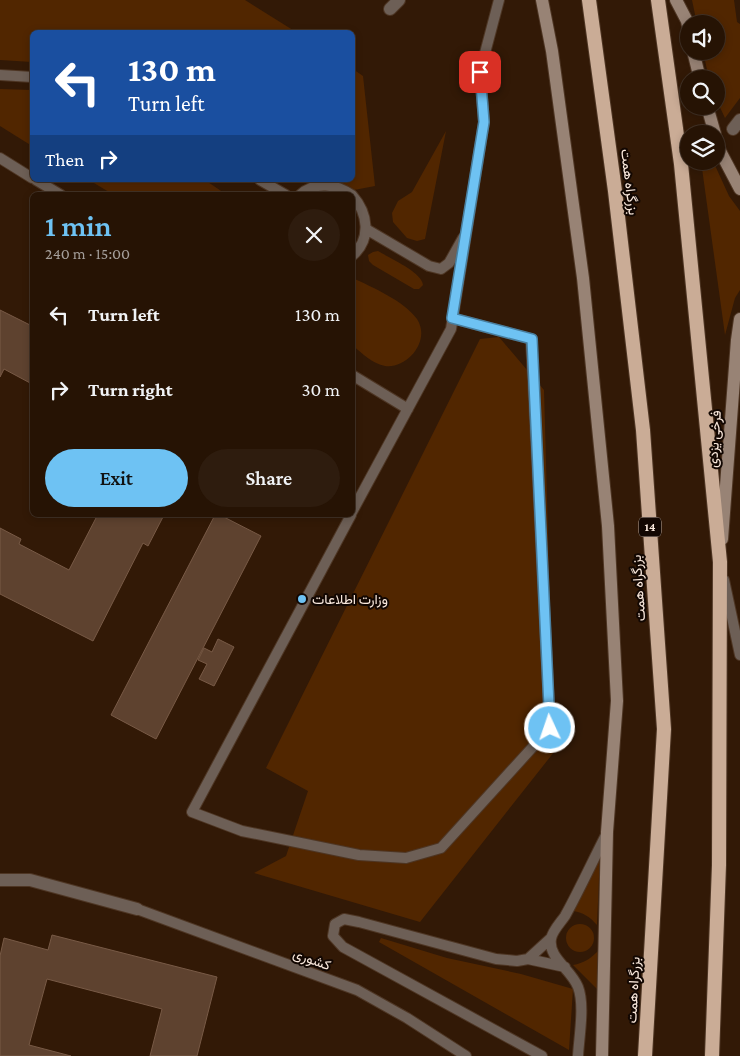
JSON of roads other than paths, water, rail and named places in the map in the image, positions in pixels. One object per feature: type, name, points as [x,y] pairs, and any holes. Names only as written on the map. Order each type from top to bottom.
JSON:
[{"type":"highway","name":"بزرگراه همت","points":[[589,0],[615,191],[643,430],[664,729],[645,1056]]},
{"type":"highway","points":[[658,0],[681,164],[720,562],[719,865],[712,1056]]},
{"type":"main road","points":[[542,0],[552,51],[583,278],[608,526],[617,701],[607,832],[602,1056]]},
{"type":"main road","points":[[676,0],[684,15]]},
{"type":"main road","points":[[725,160],[740,189]]},
{"type":"main road","name":"فرخی یزدی","points":[[720,562],[740,319]]},
{"type":"street","points":[[0,880],[30,880],[137,909]]},
{"type":"lane","points":[[355,508],[451,329],[484,122],[480,72],[499,0]]},
{"type":"lane","points":[[0,75],[30,77]]},
{"type":"lane","points":[[0,158],[30,177]]},
{"type":"lane","points":[[39,182],[56,192]]},
{"type":"lane","points":[[263,182],[281,192]]},
{"type":"lane","points":[[305,192],[316,186],[328,185],[341,188],[347,192]]},
{"type":"lane","points":[[355,198],[360,204],[365,216],[366,229],[364,242],[355,252]]},
{"type":"lane","points":[[366,229],[429,266],[442,269],[449,262],[466,231]]},
{"type":"lane","points":[[350,517],[192,812],[252,833],[359,855],[406,858],[442,848],[550,728],[532,339],[452,318]]},
{"type":"lane","points":[[355,377],[408,409]]},
{"type":"lane","points":[[720,562],[740,655]]},
{"type":"lane","points":[[528,959],[551,938],[607,832]]},
{"type":"lane","name":"کشوری","points":[[137,909],[358,990],[408,1018],[466,1056]]},
{"type":"lane","points":[[542,1056],[343,947],[333,936],[335,924],[344,920],[359,922],[496,959],[517,961],[528,959],[567,968]]},
{"type":"lane","points":[[551,938],[552,950],[557,960],[573,975],[579,989],[581,1001],[578,1056]]},
{"type":"place","name":"وزارت اطلاعات","points":[[302,599]]}]
